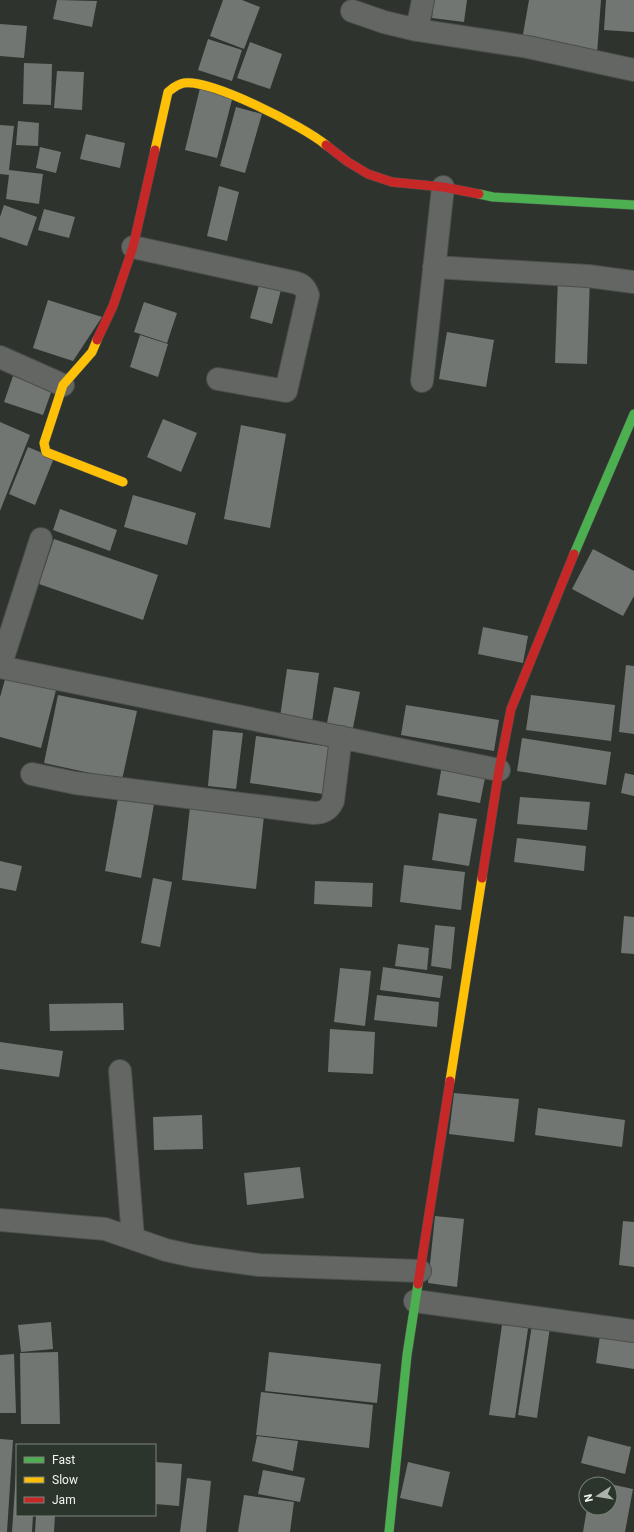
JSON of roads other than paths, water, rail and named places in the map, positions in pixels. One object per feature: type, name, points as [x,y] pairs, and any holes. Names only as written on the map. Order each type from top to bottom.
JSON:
[{"type":"street","points":[[417,30],[423,0]]},
{"type":"street","points":[[352,11],[384,22],[417,30],[528,47],[634,70]]},
{"type":"street","points":[[123,482],[46,452],[45,438],[63,385],[92,352],[113,306],[133,247],[168,92],[174,86],[182,83],[192,83],[236,96],[320,140],[348,162],[368,174],[392,182],[443,187],[493,197],[634,205]]},
{"type":"street","points":[[422,381],[443,187]]},
{"type":"street","points":[[133,247],[302,284],[306,289],[308,295],[286,391],[218,379]]},
{"type":"street","points":[[434,267],[588,276],[634,282]]},
{"type":"street","points":[[0,357],[63,385]]},
{"type":"street","points":[[389,1532],[407,1355],[415,1301],[499,770],[512,709],[591,513],[634,414]]},
{"type":"street","points":[[41,539],[0,667],[499,770]]},
{"type":"street","points":[[32,774],[74,783],[322,813],[330,808],[333,801],[342,737]]},
{"type":"street","points":[[120,1071],[133,1238]]},
{"type":"street","points":[[0,1220],[105,1229],[172,1252],[259,1265],[420,1271]]},
{"type":"street","points":[[415,1301],[634,1330]]}]
